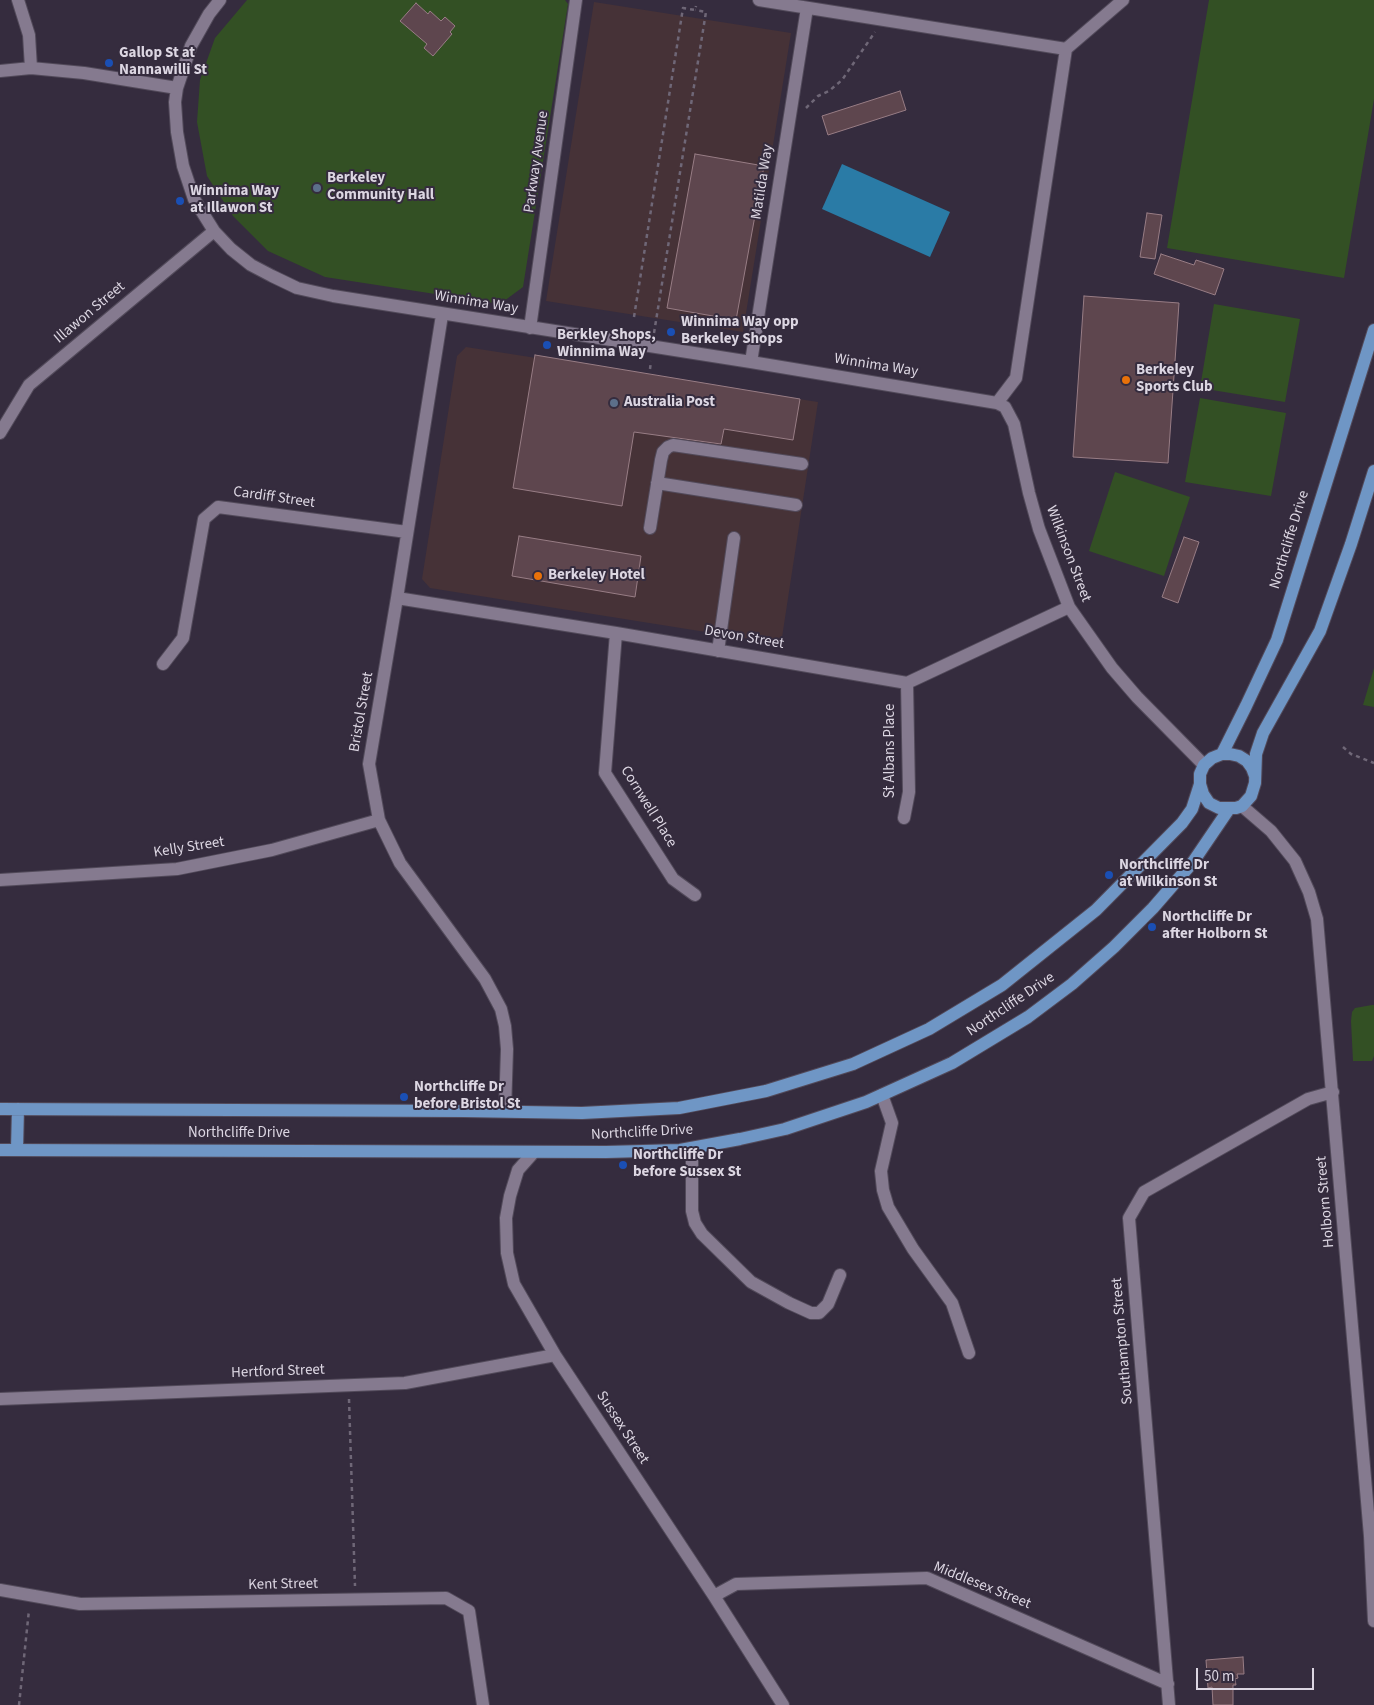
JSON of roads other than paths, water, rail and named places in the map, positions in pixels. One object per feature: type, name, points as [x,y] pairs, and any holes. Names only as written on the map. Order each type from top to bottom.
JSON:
[{"type":"main road","name":"Northcliffe Drive","points":[[1222,754],[1276,640],[1374,330]]},
{"type":"main road","points":[[1255,776],[1252,768],[1239,756],[1222,754],[1212,758],[1204,766],[1200,774],[1200,784],[1203,794],[1209,803],[1219,808],[1236,807],[1247,801],[1254,790],[1255,776],[1256,754],[1263,732],[1320,631],[1351,544],[1374,471]]},
{"type":"main road","name":"Northcliffe Drive","points":[[0,1109],[582,1113],[679,1108],[766,1092],[853,1064],[929,1028],[1002,985],[1096,910],[1182,823],[1192,809],[1200,784]]},
{"type":"main road","name":"Northcliffe Drive","points":[[0,1150],[634,1152],[680,1150],[785,1129],[866,1102],[952,1063],[1028,1017],[1072,984],[1114,947],[1175,884],[1236,807]]},
{"type":"main road","points":[[17,1149],[18,1109]]},
{"type":"street","points":[[18,0],[29,35],[30,68]]},
{"type":"street","name":"Winnima Way","points":[[220,0],[209,14],[191,46],[177,88],[175,102],[177,132],[183,166],[194,198],[214,231],[231,249],[251,264],[297,288],[333,296],[442,314],[998,403]]},
{"type":"street","name":"Parkway Avenue","points":[[530,328],[576,0]]},
{"type":"street","points":[[759,0],[1066,49]]},
{"type":"street","points":[[998,403],[1016,378],[1066,49],[1123,0]]},
{"type":"street","name":"Matilda Way","points":[[750,362],[807,8]]},
{"type":"street","points":[[0,70],[30,68],[84,73],[177,88]]},
{"type":"street","name":"Illawon Street","points":[[0,433],[29,385],[214,231]]},
{"type":"street","name":"Bristol Street","points":[[442,314],[369,764],[379,820],[400,863],[485,979],[498,1002],[505,1026],[507,1049],[505,1111]]},
{"type":"street","name":"Wilkinson Street","points":[[998,403],[1005,407],[1014,424],[1039,529],[1069,607],[1112,668],[1137,697],[1204,766]]},
{"type":"street","points":[[650,528],[663,452],[668,447],[673,445],[802,464]]},
{"type":"street","points":[[657,483],[796,505]]},
{"type":"street","name":"Cardiff Street","points":[[163,664],[183,638],[204,519],[218,507],[407,532]]},
{"type":"street","points":[[718,650],[734,538]]},
{"type":"street","name":"Devon Street","points":[[397,598],[907,683]]},
{"type":"street","points":[[907,683],[1069,607]]},
{"type":"street","name":"Cornwell Place","points":[[616,633],[605,773],[673,878],[695,895]]},
{"type":"street","name":"St Albans Place","points":[[904,818],[909,792],[907,683]]},
{"type":"street","name":"Holborn Street","points":[[1236,807],[1271,831],[1295,861],[1318,918],[1370,1536],[1374,1621]]},
{"type":"street","name":"Kelly Street","points":[[0,880],[177,869],[272,850],[379,820]]},
{"type":"street","name":"Southampton Street","points":[[1169,1705],[1129,1218],[1144,1192],[1308,1099],[1332,1092]]},
{"type":"street","points":[[882,1095],[892,1123],[881,1171],[882,1190],[888,1207],[912,1249],[952,1303],[969,1353]]},
{"type":"street","points":[[692,1148],[692,1212],[695,1223],[702,1234],[751,1282],[789,1303],[811,1313],[819,1314],[828,1304],[840,1275]]},
{"type":"street","name":"Sussex Street","points":[[534,1152],[518,1170],[506,1218],[507,1253],[514,1284],[555,1355],[714,1596],[783,1705]]},
{"type":"street","name":"Hertford Street","points":[[0,1400],[405,1383],[555,1355]]},
{"type":"street","name":"Middlesex Street","points":[[714,1596],[736,1584],[927,1578],[1168,1684]]},
{"type":"street","name":"Kent Street","points":[[0,1590],[80,1604],[446,1598],[469,1611],[483,1705]]},
{"type":"water","points":[[842,164],[950,212],[930,257],[822,209]]},
{"type":"place","name":"Gallop St at Nannawilli St","points":[[109,63]]},
{"type":"place","name":"Berkeley Community Hall","points":[[317,188]]},
{"type":"place","name":"Winnima Way at Illawon St","points":[[180,201]]},
{"type":"place","name":"Winnima Way opp Berkeley Shops","points":[[671,332]]},
{"type":"place","name":"Berkley Shops, Winnima Way","points":[[547,345]]},
{"type":"place","name":"Berkeley Sports Club","points":[[1126,380]]},
{"type":"place","name":"Australia Post","points":[[614,403]]},
{"type":"place","name":"Berkeley Hotel","points":[[538,576]]},
{"type":"place","name":"Northcliffe Dr at Wilkinson St","points":[[1109,875]]},
{"type":"place","name":"Northcliffe Dr after Holborn St","points":[[1152,927]]},
{"type":"place","name":"Northcliffe Dr before Bristol St","points":[[404,1097]]},
{"type":"place","name":"Northcliffe Dr before Sussex St","points":[[623,1165]]}]
